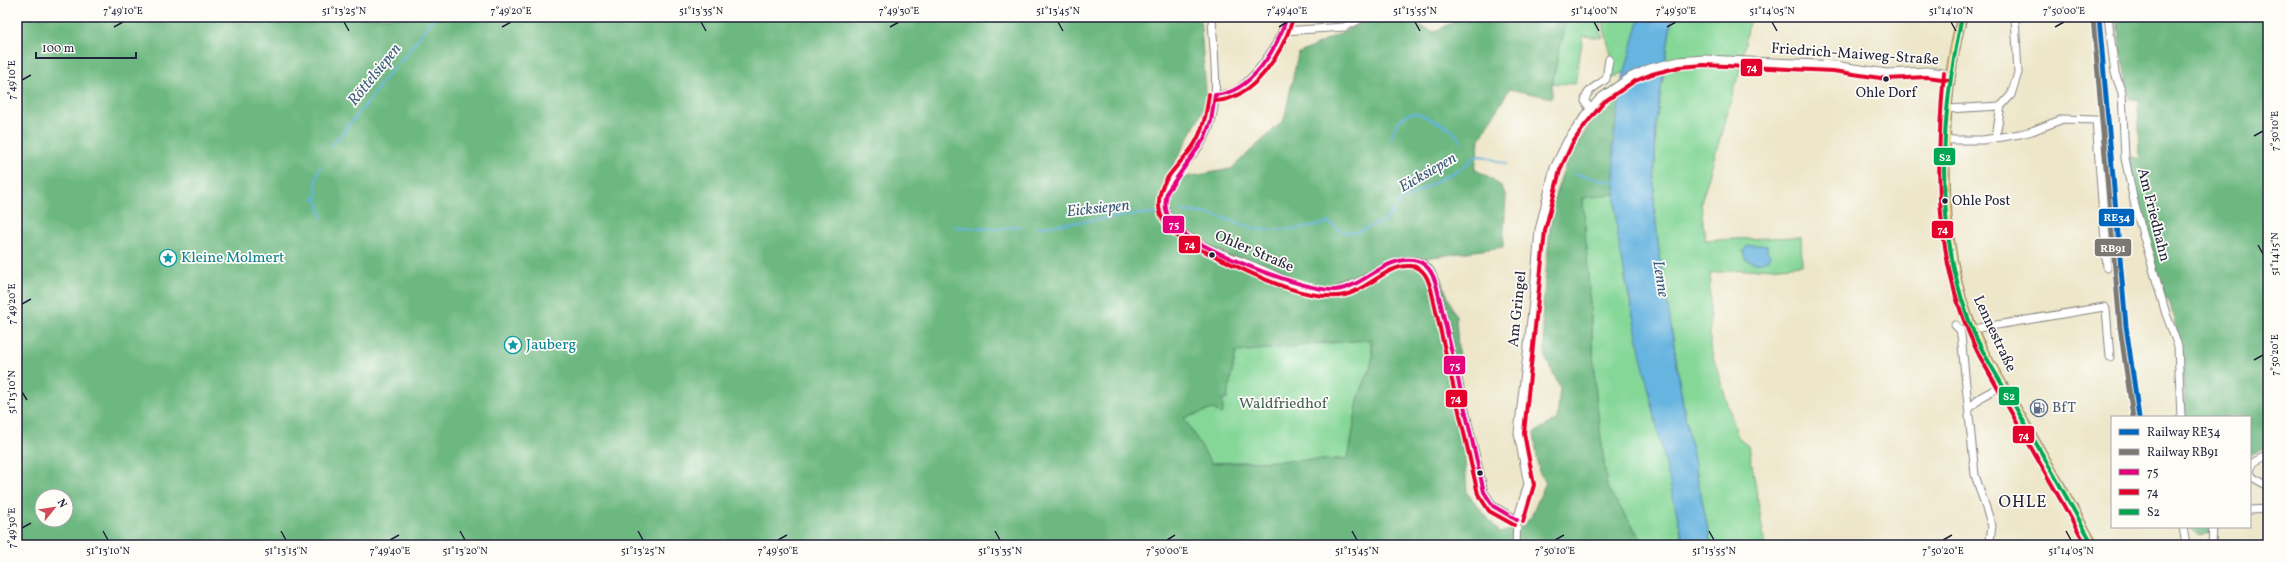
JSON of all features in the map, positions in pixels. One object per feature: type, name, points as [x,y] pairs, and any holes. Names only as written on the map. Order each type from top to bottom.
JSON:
[{"type":"main road","name":"Lennestraße","points":[[1962,17],[1950,74],[1946,140],[1947,188],[1952,253],[1960,293],[1973,329],[2093,545]]},
{"type":"street","name":"Ohler Straße","points":[[1212,17],[1215,95],[1212,116],[1206,136],[1195,154],[1173,180],[1166,195],[1166,209],[1173,225],[1186,236],[1198,242],[1293,282],[1314,289],[1328,291],[1350,287],[1404,260],[1418,261],[1426,266],[1432,273],[1437,288],[1484,492],[1493,506],[1517,520]]},
{"type":"street","points":[[1215,95],[1230,92],[1246,82],[1284,31],[1287,17]]},
{"type":"street","points":[[1284,31],[1344,27],[1365,17]]},
{"type":"street","points":[[1996,136],[2001,106],[2012,95],[2018,73],[2015,17]]},
{"type":"street","name":"Am Friedhahn","points":[[2108,17],[2115,72],[2122,93],[2125,158],[2135,206],[2166,314],[2178,346],[2181,416]]},
{"type":"street","name":"Friedrich-Maiweg-Straße","points":[[1600,98],[1630,77],[1650,68],[1679,60],[1704,58],[1737,61],[1834,65],[1887,73],[1927,71],[1950,74]]},
{"type":"street","points":[[1590,109],[1585,101],[1585,96],[1588,91],[1606,78],[1609,59]]},
{"type":"street","name":"Am Gringel","points":[[1517,520],[1528,484],[1518,432],[1534,302],[1539,230],[1554,168],[1567,141],[1590,109],[1600,98]]},
{"type":"street","points":[[1947,110],[2001,106]]},
{"type":"street","points":[[1946,140],[1983,140],[1996,136],[2032,131],[2063,119],[2096,120],[2107,268]]},
{"type":"street","points":[[1973,329],[2104,307],[2106,308],[2110,357]]},
{"type":"street","points":[[1955,325],[1960,330],[1962,336],[1975,475],[1992,526],[1990,540]]},
{"type":"street","points":[[1969,409],[1981,397],[2003,385]]},
{"type":"street","points":[[2251,468],[2254,462],[2268,455]]},
{"type":"street","points":[[2251,474],[2252,477],[2268,486]]},
{"type":"street","points":[[2251,510],[2268,509]]},
{"type":"street","points":[[1516,545],[1517,520]]},
{"type":"street","points":[[2183,528],[2186,545]]},
{"type":"street","points":[[2212,545],[2213,528]]},
{"type":"green space","points":[[17,17],[1200,17],[1207,103],[1165,181],[1231,169],[1284,120],[1298,54],[1373,17],[1401,17],[1434,32],[1463,17],[1567,17],[1552,83],[1552,98],[1509,89],[1479,141],[1475,170],[1494,180],[1504,191],[1506,196],[1503,247],[1425,258],[1435,265],[1456,317],[1467,493],[1500,533],[1522,527],[1531,517],[1546,482],[1539,472],[1534,433],[1557,419],[1560,387],[1546,359],[1542,318],[1552,205],[1566,163],[1600,107],[1621,92],[1613,144],[1616,194],[1583,198],[1596,397],[1607,488],[1645,545],[17,545]],"holes":[[[1371,340],[1371,365],[1358,401],[1348,459],[1211,463],[1184,418],[1213,409],[1221,414],[1223,411],[1222,399],[1227,399],[1236,352],[1290,347],[1293,349],[1302,344]]]},
{"type":"green space","points":[[1291,17],[1332,17],[1333,23],[1298,26],[1290,20]]},
{"type":"green space","points":[[1567,17],[1600,17],[1602,38],[1583,36],[1575,84],[1552,83]]},
{"type":"green space","points":[[1604,17],[1640,17],[1625,72],[1610,79],[1612,58],[1604,29]]},
{"type":"green space","points":[[1672,17],[1750,17],[1741,66],[1701,203],[1705,240],[1801,237],[1802,265],[1710,273],[1710,347],[1738,437],[1749,446],[1765,545],[1711,545],[1684,410],[1658,243],[1654,200],[1656,122]]},
{"type":"green space","points":[[2116,17],[2268,17],[2268,446],[2251,454],[2251,416],[2186,416],[2180,344],[2170,303],[2162,292],[2127,156],[2140,159],[2138,100],[2129,99]]},
{"type":"green space","points":[[1616,194],[1625,279],[1684,545],[1645,545],[1607,488],[1596,397],[1583,198]]},
{"type":"green space","name":"Waldfriedhof","points":[[1370,339],[1372,349],[1371,365],[1358,401],[1348,459],[1211,463],[1184,418],[1213,409],[1221,414],[1223,411],[1222,399],[1227,398],[1236,352]]},
{"type":"green space","points":[[2190,528],[2217,528],[2215,531],[2200,536]]},
{"type":"water","name":"Lenne","points":[[1640,17],[1672,17],[1656,122],[1654,200],[1658,243],[1684,410],[1711,545],[1684,545],[1641,356],[1617,235],[1613,144],[1623,78]]},
{"type":"water","points":[[1747,246],[1767,246],[1770,257],[1764,261],[1758,262],[1752,262],[1745,259],[1743,252]]},
{"type":"waterway","name":"Röttelsiepen","points":[[332,145],[369,101],[384,79],[405,56],[434,17]]},
{"type":"waterway","points":[[1391,138],[1394,129],[1403,117],[1417,113],[1450,128],[1461,141]]},
{"type":"waterway","name":"Eicksiepen","points":[[1183,211],[1210,214],[1260,230],[1296,229],[1328,223],[1338,229],[1351,233],[1384,222],[1401,201],[1465,166],[1474,157],[1483,156],[1506,164]]},
{"type":"waterway","name":"Röttelsiepen","points":[[313,199],[317,198],[316,178],[320,167]]},
{"type":"waterway","name":"Eicksiepen","points":[[1574,174],[1618,183]]},
{"type":"waterway","points":[[317,198],[322,219]]},
{"type":"waterway","name":"Eicksiepen","points":[[1038,227],[1141,214],[1161,214]]},
{"type":"waterway","name":"Eicksiepen","points":[[955,227],[999,229],[1019,226]]},
{"type":"rail line","name":"RE34","points":[[2099,17],[2126,326],[2139,416]]},
{"type":"rail line","name":"RB91","points":[[2093,18],[2120,327],[2133,416]]},
{"type":"transit line","name":"75","points":[[1215,95],[1228,92],[1251,78],[1270,55],[1283,29],[1287,17]]},
{"type":"transit line","name":"S2","points":[[1962,17],[1949,91],[1944,167],[1945,205],[1949,242],[1956,279],[1967,315],[1989,363],[2093,545]]},
{"type":"transit line","name":"74","points":[[1215,101],[1229,98],[1243,92],[1265,72],[1282,46],[1293,19]]},
{"type":"transit line","name":"74","points":[[1523,522],[1534,485],[1524,433],[1545,231],[1560,170],[1572,144],[1604,102],[1633,82],[1652,74],[1680,67],[1704,65],[1833,71],[1887,79],[1927,77],[1949,80]]},
{"type":"transit line","name":"74","points":[[1944,73],[1939,146],[1939,183],[1941,218],[1946,254],[1954,289],[1965,323],[1980,357],[2086,545]]},
{"type":"transit line","name":"74","points":[[1209,94],[1205,119],[1201,131],[1190,150],[1167,178],[1160,193],[1159,207],[1161,216],[1166,224],[1172,232],[1181,239],[1197,248],[1280,286],[1314,295],[1345,295],[1362,288],[1386,273],[1402,266],[1411,266],[1422,271],[1425,274],[1431,289],[1478,494],[1489,511],[1514,525]]},
{"type":"transit line","name":"75","points":[[1215,95],[1211,121],[1204,139],[1167,192],[1166,210],[1171,221],[1185,234],[1226,256],[1276,276],[1320,289],[1335,290],[1345,288],[1355,284],[1383,267],[1403,260],[1413,260],[1423,263],[1430,270],[1437,288],[1484,492],[1493,506],[1517,520]]},
{"type":"place","name":"Ohle Dorf","points":[[1886,79]]},
{"type":"place","name":"Ohle Post","points":[[1945,201]]},
{"type":"place","name":"Kleine Molmert","points":[[168,258]]},
{"type":"place","name":"Jauberg","points":[[513,345]]},
{"type":"place","name":"BfT","points":[[2039,408]]},
{"type":"district","name":"OHLE","points":[[2023,502]]}]
